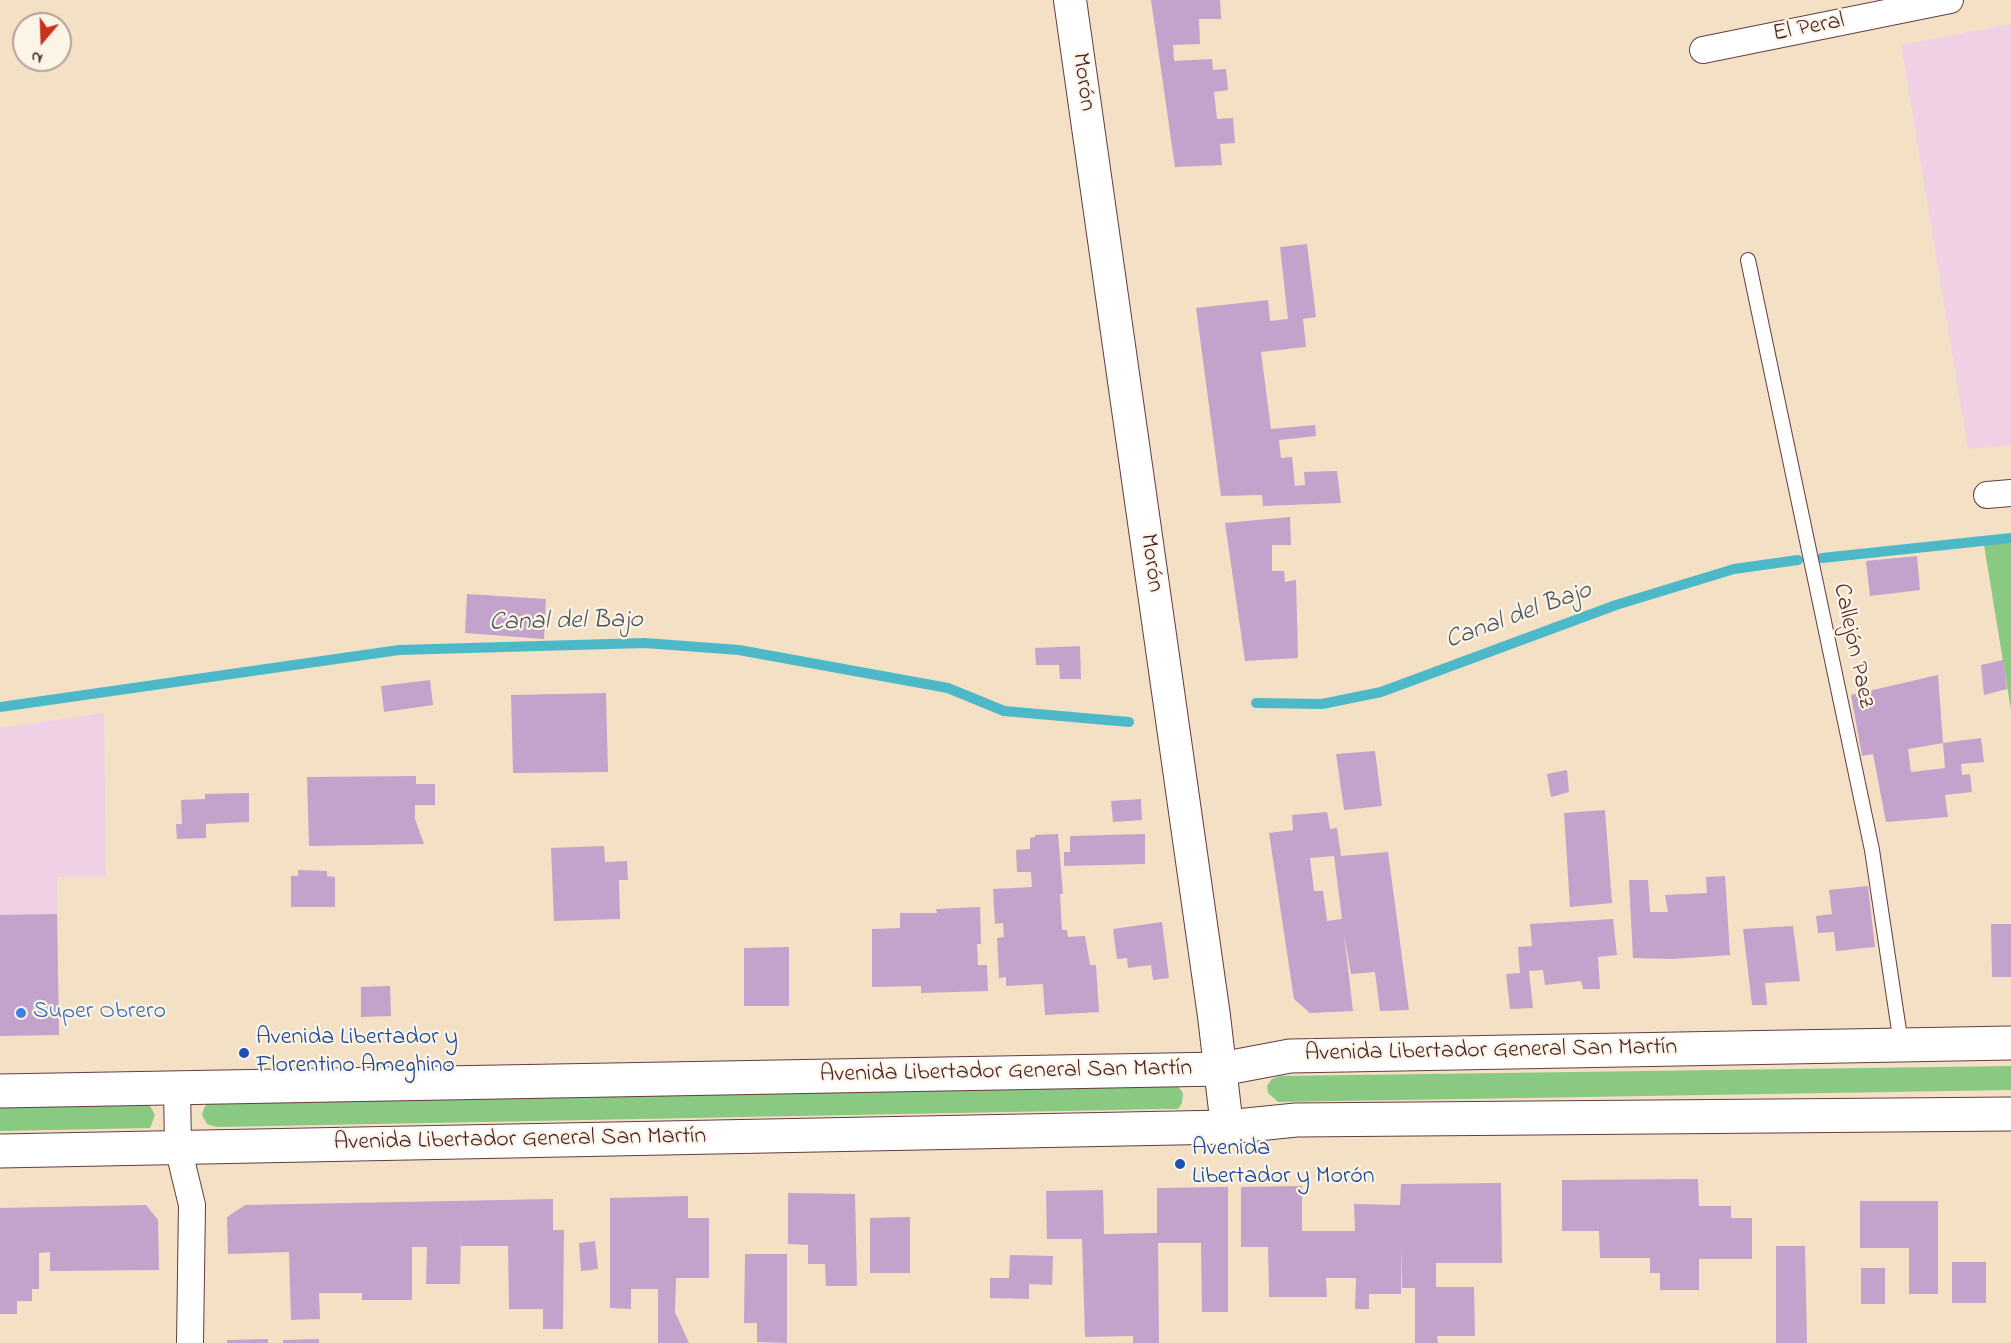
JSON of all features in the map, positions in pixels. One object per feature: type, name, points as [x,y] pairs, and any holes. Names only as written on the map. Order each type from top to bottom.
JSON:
[{"type":"main road","name":"Avenida Libertador General San Martín","points":[[0,1090],[1221,1069],[1290,1056],[2011,1043]]},
{"type":"main road","name":"Avenida Libertador General San Martín","points":[[0,1151],[1227,1127],[1296,1120],[2011,1114]]},
{"type":"street","name":"Morón","points":[[1070,0],[1221,1069],[1227,1127]]},
{"type":"street","name":"El Peral","points":[[1702,50],[1896,5],[1950,0]]},
{"type":"street","points":[[177,1088],[178,1147],[192,1205],[190,1343]]},
{"type":"lane","name":"Callejón Paez","points":[[1748,260],[1872,850],[1901,1044]]},
{"type":"shaded area","points":[[2011,24],[2011,445],[1968,449],[1901,45]]},
{"type":"shaded area","points":[[104,713],[106,877],[57,877],[59,1035],[0,1036],[0,728]]},
{"type":"green space","points":[[2011,542],[2011,710],[1984,545]]},
{"type":"green space","points":[[2011,1066],[2011,1090],[1278,1102],[1268,1093],[1267,1086],[1272,1079],[1280,1076]]},
{"type":"green space","points":[[1177,1085],[1183,1093],[1182,1103],[1178,1109],[217,1127],[207,1124],[202,1115],[209,1102]]},
{"type":"green space","points":[[149,1104],[155,1115],[150,1128],[0,1131],[0,1106]]},
{"type":"building","points":[[1151,0],[1220,0],[1221,19],[1199,19],[1200,44],[1173,45],[1174,61],[1212,59],[1213,70],[1226,69],[1228,90],[1214,92],[1217,119],[1233,118],[1235,143],[1220,144],[1222,165],[1175,167]]},
{"type":"building","points":[[1307,244],[1316,317],[1303,319],[1306,347],[1261,352],[1271,429],[1315,425],[1316,436],[1279,440],[1281,458],[1292,457],[1295,486],[1305,485],[1304,472],[1337,471],[1341,503],[1263,506],[1262,495],[1221,496],[1196,308],[1268,300],[1270,321],[1288,319],[1280,247]]},
{"type":"building","points":[[1290,517],[1291,545],[1272,545],[1272,571],[1284,571],[1285,582],[1296,580],[1298,658],[1245,661],[1225,523]]},
{"type":"building","points":[[1917,556],[1920,590],[1870,596],[1866,561]]},
{"type":"building","points":[[467,594],[546,599],[544,639],[465,633]]},
{"type":"building","points":[[1080,646],[1081,679],[1060,679],[1059,665],[1036,665],[1035,648]]},
{"type":"building","points":[[2003,660],[2007,689],[1984,695],[1981,665]]},
{"type":"building","points":[[1938,675],[1943,743],[1981,738],[1984,762],[1961,764],[1962,775],[1970,774],[1972,792],[1945,795],[1948,817],[1886,822],[1873,754],[1862,756],[1851,695]],"holes":[[[1943,743],[1945,768],[1911,772],[1908,749]]]},
{"type":"building","points":[[430,680],[433,705],[384,712],[381,686]]},
{"type":"building","points":[[606,693],[608,772],[513,773],[511,695]]},
{"type":"building","points":[[1375,751],[1382,806],[1344,810],[1336,754]]},
{"type":"building","points":[[1567,770],[1569,792],[1551,797],[1547,774]]},
{"type":"building","points":[[416,776],[416,784],[435,784],[435,805],[415,805],[415,819],[424,844],[309,846],[307,777]]},
{"type":"building","points":[[249,793],[249,822],[206,824],[206,838],[177,839],[176,824],[182,824],[181,800],[205,799],[205,794]]},
{"type":"building","points":[[1141,799],[1142,820],[1113,822],[1111,801]]},
{"type":"building","points":[[1605,810],[1612,903],[1570,907],[1564,813]]},
{"type":"building","points":[[1327,812],[1330,829],[1337,828],[1341,856],[1388,852],[1409,1010],[1380,1011],[1375,972],[1351,974],[1344,934],[1353,1011],[1310,1013],[1294,999],[1269,833],[1293,830],[1292,815]],"holes":[[[1334,856],[1342,919],[1327,921],[1323,891],[1314,891],[1310,858]]]},
{"type":"building","points":[[1058,834],[1063,894],[1060,894],[1062,930],[1067,930],[1068,937],[1085,936],[1090,965],[1096,965],[1099,1012],[1045,1015],[1043,984],[1006,986],[1006,977],[999,978],[997,938],[1004,937],[1003,923],[995,924],[993,889],[1032,887],[1031,872],[1017,872],[1016,850],[1030,849],[1030,838],[1035,835]]},
{"type":"building","points":[[1145,834],[1145,864],[1064,866],[1064,852],[1070,852],[1070,836]]},
{"type":"building","points":[[604,846],[605,862],[627,861],[628,880],[619,880],[620,919],[554,921],[551,848]]},
{"type":"building","points":[[298,870],[327,871],[327,876],[335,877],[335,907],[291,907],[291,876],[298,876]]},
{"type":"building","points":[[1725,876],[1730,955],[1673,959],[1633,958],[1629,880],[1648,880],[1650,912],[1668,912],[1665,895],[1707,893],[1706,877]]},
{"type":"building","points":[[1868,886],[1875,947],[1836,951],[1834,932],[1818,933],[1816,916],[1832,914],[1829,890]]},
{"type":"building","points":[[980,907],[981,944],[977,944],[978,965],[987,965],[988,991],[921,993],[921,986],[872,987],[872,929],[900,928],[900,913],[937,913],[936,909]]},
{"type":"building","points":[[57,914],[59,1035],[0,1036],[0,915]]},
{"type":"building","points":[[1613,919],[1617,955],[1598,957],[1600,989],[1583,989],[1581,981],[1545,985],[1543,970],[1529,971],[1533,1008],[1510,1009],[1506,974],[1520,973],[1518,947],[1532,946],[1530,924]]},
{"type":"building","points":[[1162,922],[1169,978],[1153,980],[1151,965],[1128,968],[1127,958],[1117,959],[1113,929]]},
{"type":"building","points":[[1991,924],[2011,924],[2011,977],[1992,977]]},
{"type":"building","points":[[1793,926],[1800,981],[1765,983],[1767,1005],[1752,1005],[1743,929]]},
{"type":"building","points":[[789,947],[789,1006],[744,1006],[744,948]]},
{"type":"building","points":[[390,986],[391,1016],[361,1017],[361,987]]},
{"type":"building","points":[[1698,1179],[1699,1206],[1731,1206],[1731,1218],[1752,1218],[1752,1259],[1699,1259],[1699,1290],[1660,1290],[1660,1273],[1650,1273],[1650,1258],[1600,1258],[1599,1231],[1562,1231],[1562,1180]]},
{"type":"building","points":[[1501,1183],[1502,1263],[1436,1263],[1436,1287],[1474,1287],[1475,1336],[1437,1336],[1438,1343],[1415,1343],[1415,1288],[1402,1288],[1401,1241],[1401,1294],[1369,1294],[1369,1309],[1355,1309],[1356,1278],[1326,1278],[1327,1297],[1269,1297],[1268,1247],[1241,1247],[1241,1187],[1302,1186],[1302,1231],[1355,1231],[1354,1204],[1400,1205],[1401,1184]]},
{"type":"building","points":[[1228,1187],[1228,1312],[1202,1312],[1201,1243],[1158,1243],[1159,1343],[1133,1343],[1133,1336],[1085,1337],[1082,1239],[1047,1239],[1046,1191],[1103,1190],[1104,1234],[1157,1233],[1157,1188]]},
{"type":"building","points":[[788,1193],[855,1194],[857,1286],[826,1286],[825,1264],[808,1264],[808,1245],[788,1244]]},
{"type":"building","points":[[688,1196],[688,1218],[709,1218],[709,1278],[676,1278],[675,1312],[689,1343],[658,1343],[658,1289],[631,1289],[631,1309],[610,1308],[610,1198]]},
{"type":"building","points":[[553,1199],[553,1230],[564,1230],[563,1329],[543,1329],[543,1309],[509,1309],[508,1246],[461,1246],[461,1232],[460,1284],[426,1284],[427,1247],[412,1247],[412,1300],[362,1300],[362,1293],[319,1293],[320,1319],[291,1320],[289,1252],[228,1254],[227,1217],[245,1205]]},
{"type":"building","points":[[1860,1201],[1938,1201],[1938,1294],[1909,1294],[1909,1248],[1860,1248]]},
{"type":"building","points":[[146,1205],[158,1220],[159,1270],[50,1271],[50,1252],[39,1253],[39,1289],[32,1289],[32,1301],[17,1301],[17,1314],[0,1314],[0,1208]]},
{"type":"building","points":[[910,1217],[910,1273],[870,1273],[870,1218]]},
{"type":"building","points":[[595,1241],[598,1269],[581,1271],[579,1243]]},
{"type":"building","points":[[1776,1246],[1805,1246],[1807,1343],[1776,1343]]},
{"type":"building","points":[[745,1254],[787,1254],[787,1343],[757,1342],[757,1323],[744,1323]]},
{"type":"building","points":[[1010,1255],[1053,1256],[1052,1285],[1029,1284],[1029,1299],[990,1298],[990,1278],[1009,1278]]},
{"type":"building","points":[[1952,1262],[1986,1262],[1986,1303],[1952,1303]]},
{"type":"building","points":[[1861,1268],[1885,1268],[1885,1304],[1861,1304]]},
{"type":"building","points":[[268,1339],[268,1343],[227,1343],[227,1340]]},
{"type":"building","points":[[319,1339],[319,1343],[283,1343],[283,1340]]},
{"type":"waterway","name":"Canal del Bajo","points":[[1822,558],[2011,538]]},
{"type":"waterway","name":"Canal del Bajo","points":[[1256,703],[1322,704],[1381,692],[1616,605],[1734,569],[1798,560]]},
{"type":"waterway","name":"Canal del Bajo","points":[[0,707],[399,650],[645,643],[739,650],[948,688],[1004,711],[1129,722]]},
{"type":"place","name":"Super Obrero","points":[[21,1013]]},
{"type":"place","name":"Avenida Libertador y Florentino Ameghino","points":[[244,1053]]},
{"type":"place","name":"Avenida Libertador y Morón","points":[[1180,1164]]}]
